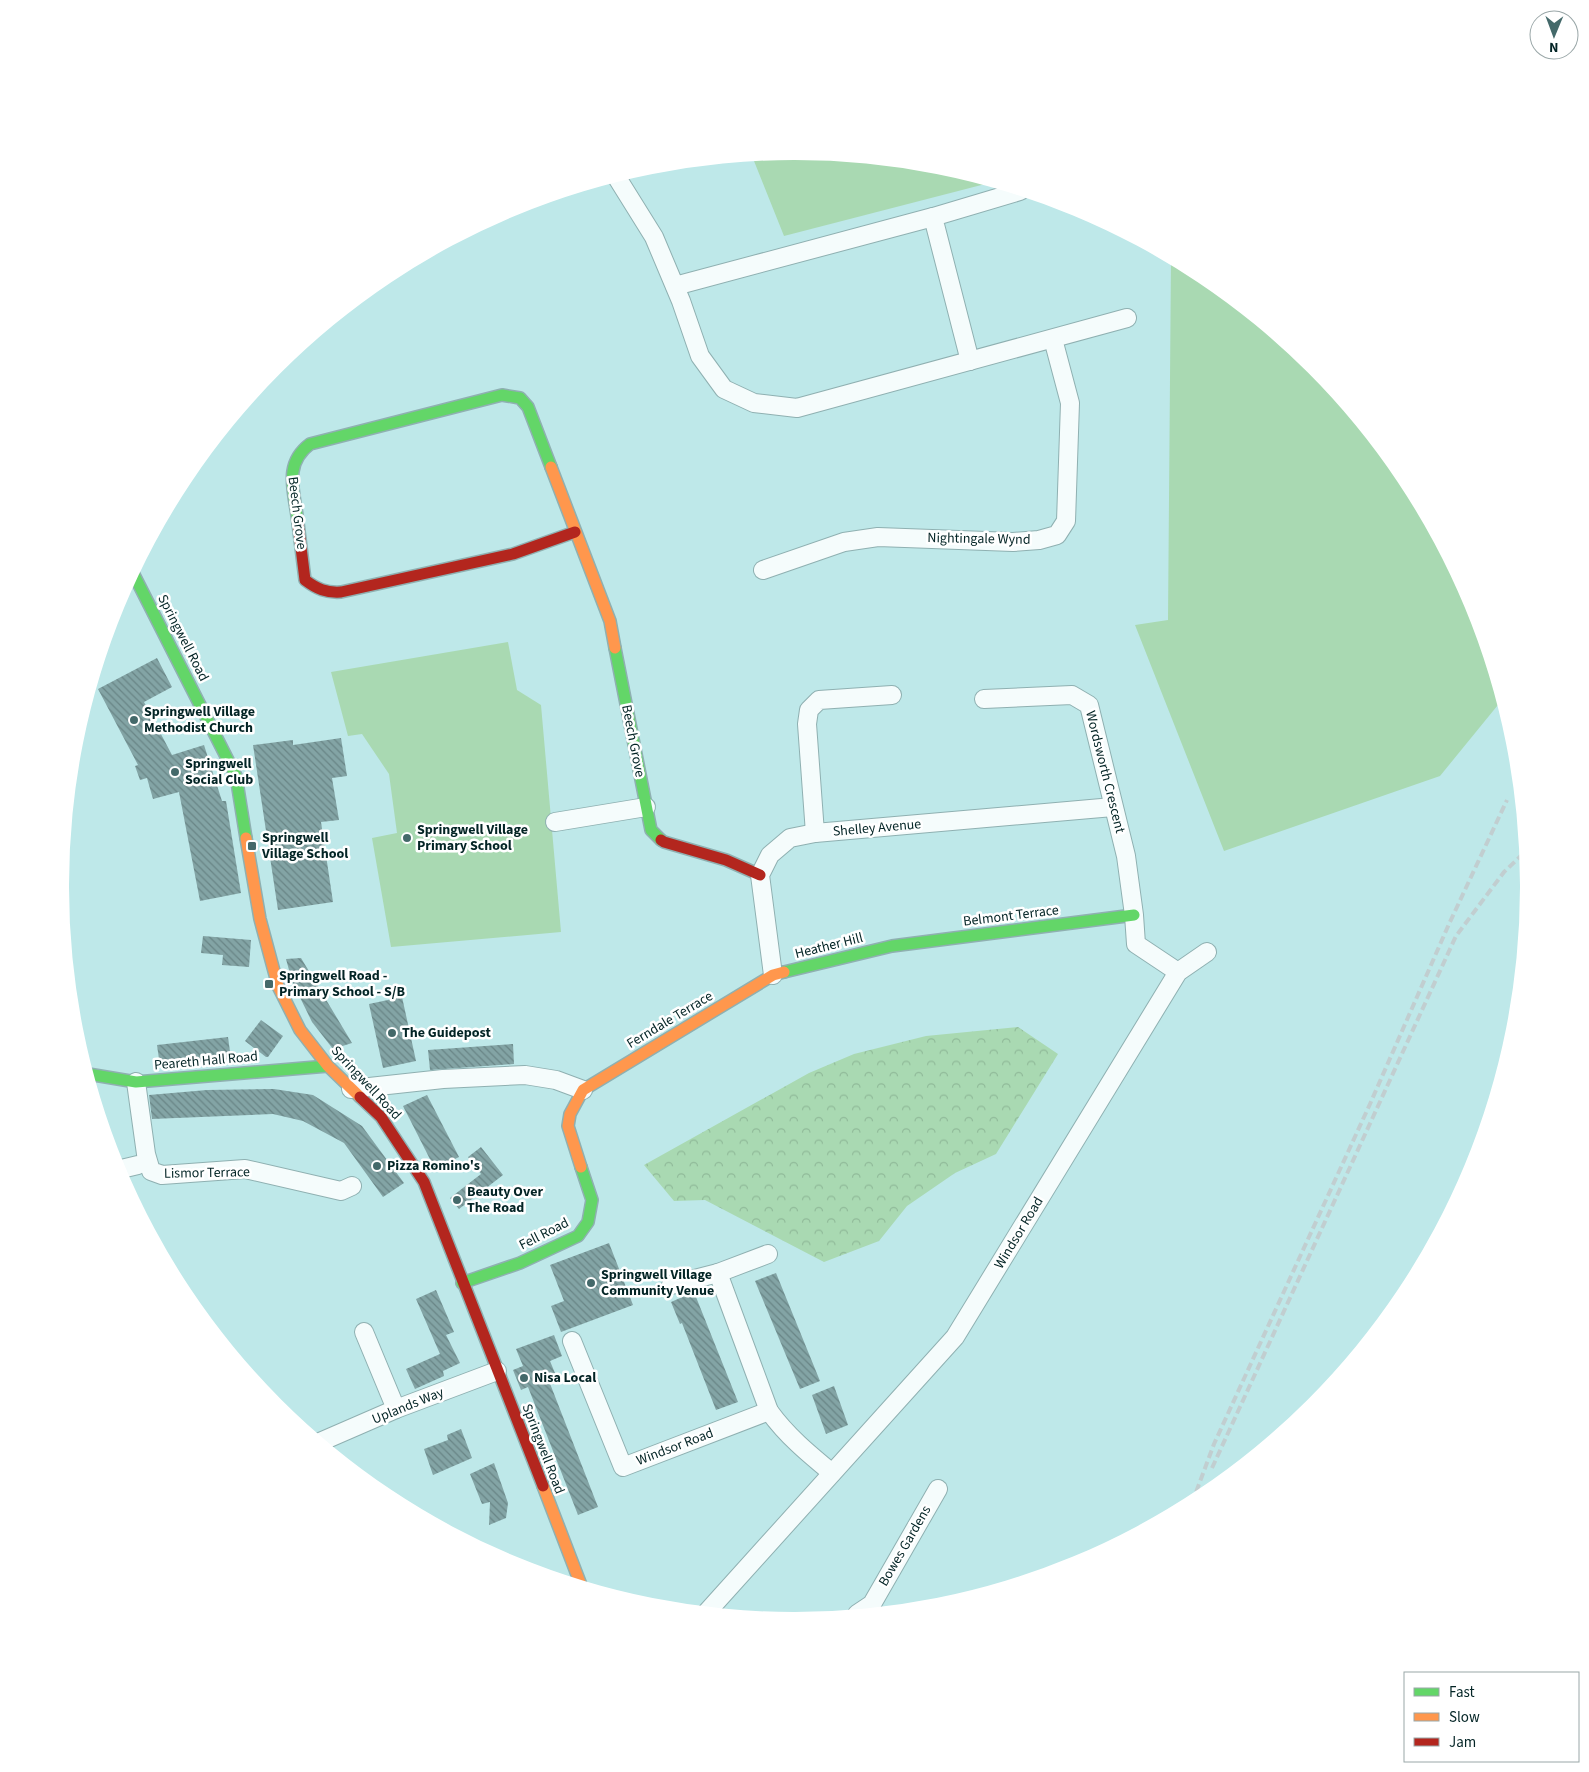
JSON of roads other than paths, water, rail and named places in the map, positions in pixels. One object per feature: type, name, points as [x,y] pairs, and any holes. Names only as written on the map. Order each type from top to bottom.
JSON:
[{"type":"street","points":[[620,182],[654,237],[675,286],[700,356],[724,389],[754,403],[797,408],[1127,318]]},
{"type":"street","points":[[675,286],[933,217],[1009,193]]},
{"type":"street","points":[[933,217],[970,361]]},
{"type":"street","name":"Nightingale Wynd","points":[[763,570],[844,542],[878,536],[1012,542],[1039,540],[1057,535],[1066,521],[1070,403],[1053,339]]},
{"type":"street","name":"Beech Grove","points":[[575,532],[512,554],[341,592],[327,593],[305,580],[292,470],[295,458],[301,450],[310,444],[502,395],[520,398],[528,407],[610,622],[651,830],[664,842],[726,860],[760,875]]},
{"type":"street","name":"Springwell Road","points":[[137,580],[236,776],[260,919],[278,986],[300,1030],[328,1066],[381,1117],[424,1182],[577,1578]]},
{"type":"street","points":[[815,833],[807,724],[809,710],[819,700],[892,695]]},
{"type":"street","name":"Wordsworth Crescent","points":[[984,699],[1072,695],[1089,705],[1126,856],[1134,916]]},
{"type":"street","points":[[554,822],[646,807]]},
{"type":"street","name":"Shelley Avenue","points":[[760,875],[770,855],[790,838],[815,833],[1114,807]]},
{"type":"street","points":[[760,875],[773,975]]},
{"type":"street","points":[[1134,916],[1136,944],[1178,972]]},
{"type":"street","name":"Belmont Terrace","points":[[892,946],[1134,916]]},
{"type":"street","name":"Heather Hill","points":[[773,975],[892,946]]},
{"type":"street","name":"Windsor Road","points":[[712,1607],[955,1337],[1178,972],[1207,952]]},
{"type":"street","name":"Ferndale Terrace","points":[[583,1090],[773,975]]},
{"type":"street","name":"Peareth Hall Road","points":[[93,1075],[136,1082],[328,1066]]},
{"type":"street","points":[[351,1089],[443,1079],[525,1075],[556,1080],[583,1090]]},
{"type":"street","name":"Lismor Terrace","points":[[136,1082],[146,1154],[151,1172],[162,1175],[245,1169],[341,1191],[352,1186]]},
{"type":"street","name":"Fell Road","points":[[462,1283],[520,1263],[554,1248],[578,1236],[588,1222],[592,1200],[568,1126],[570,1114],[583,1090]]},
{"type":"street","points":[[126,1168],[138,1165]]},
{"type":"street","points":[[671,1285],[718,1273],[768,1254]]},
{"type":"street","points":[[718,1273],[770,1411],[780,1426],[798,1445],[832,1473]]},
{"type":"street","points":[[364,1332],[396,1410]]},
{"type":"street","name":"Windsor Road","points":[[572,1341],[623,1467],[770,1411]]},
{"type":"street","name":"Uplands Way","points":[[325,1440],[497,1371]]},
{"type":"street","name":"Bowes Gardens","points":[[875,1607],[938,1489]]},
{"type":"railway","points":[[1197,1490],[1214,1444],[1507,800]]},
{"type":"railway","points":[[1212,1468],[1456,936],[1504,872],[1519,857]]},
{"type":"place","name":"Springwell Village Methodist Church","points":[[134,720]]},
{"type":"place","name":"Springwell Social Club","points":[[175,772]]},
{"type":"place","name":"Springwell Village Primary School","points":[[407,838]]},
{"type":"place","name":"Springwell Village School","points":[[252,846]]},
{"type":"place","name":"Springwell Road - Primary School - S/B","points":[[269,984]]},
{"type":"place","name":"The Guidepost","points":[[392,1033]]},
{"type":"place","name":"Pizza Romino's","points":[[377,1166]]},
{"type":"place","name":"Beauty Over The Road","points":[[457,1200]]},
{"type":"place","name":"Springwell Village Community Venue","points":[[591,1283]]},
{"type":"place","name":"Nisa Local","points":[[524,1378]]}]
